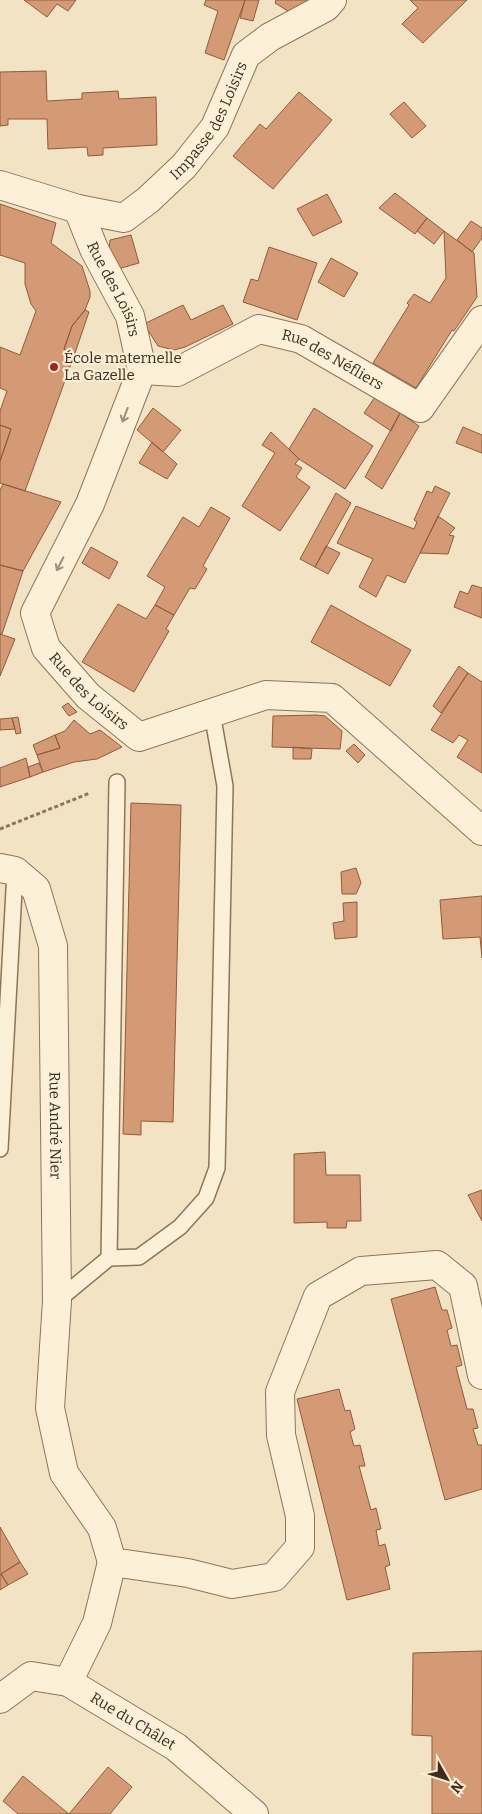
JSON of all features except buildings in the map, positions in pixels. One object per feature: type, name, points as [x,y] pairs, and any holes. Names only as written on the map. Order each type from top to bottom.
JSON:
[{"type":"street","name":"Impasse des Loisirs","points":[[78,209],[124,218],[148,200],[184,166],[214,127],[246,55],[270,37],[326,7],[332,0]]},
{"type":"street","points":[[0,185],[78,209]]},
{"type":"street","name":"Rue des Loisirs","points":[[78,209],[94,249],[130,316],[142,370],[90,504],[35,614],[46,648],[88,696],[139,737],[266,695],[332,698],[482,831]]},
{"type":"street","name":"Rue des Néfliers","points":[[142,370],[177,372],[259,329],[301,339],[420,408],[482,320]]},
{"type":"street","name":"Rue André Nier","points":[[8,869],[36,889],[53,946],[57,1301],[50,1408],[64,1473],[102,1528],[112,1562]]},
{"type":"street","points":[[68,1682],[97,1623],[112,1562],[188,1573],[232,1584],[274,1577],[300,1547],[300,1516],[281,1435],[280,1392],[318,1296],[361,1270],[437,1265],[463,1286],[482,1376]]},
{"type":"street","name":"Rue du Châlet","points":[[0,1698],[31,1676],[68,1682],[176,1747],[254,1814]]},
{"type":"lane","points":[[57,1301],[109,1258],[139,1257],[180,1227],[206,1198],[217,1168],[225,786],[212,713]]},
{"type":"lane","points":[[109,1258],[117,782]]},
{"type":"lane","points":[[0,1149],[8,869]]},
{"type":"path","points":[[0,829],[117,782]]},
{"type":"place","name":"École maternelle La Gazelle","points":[[54,367]]}]
